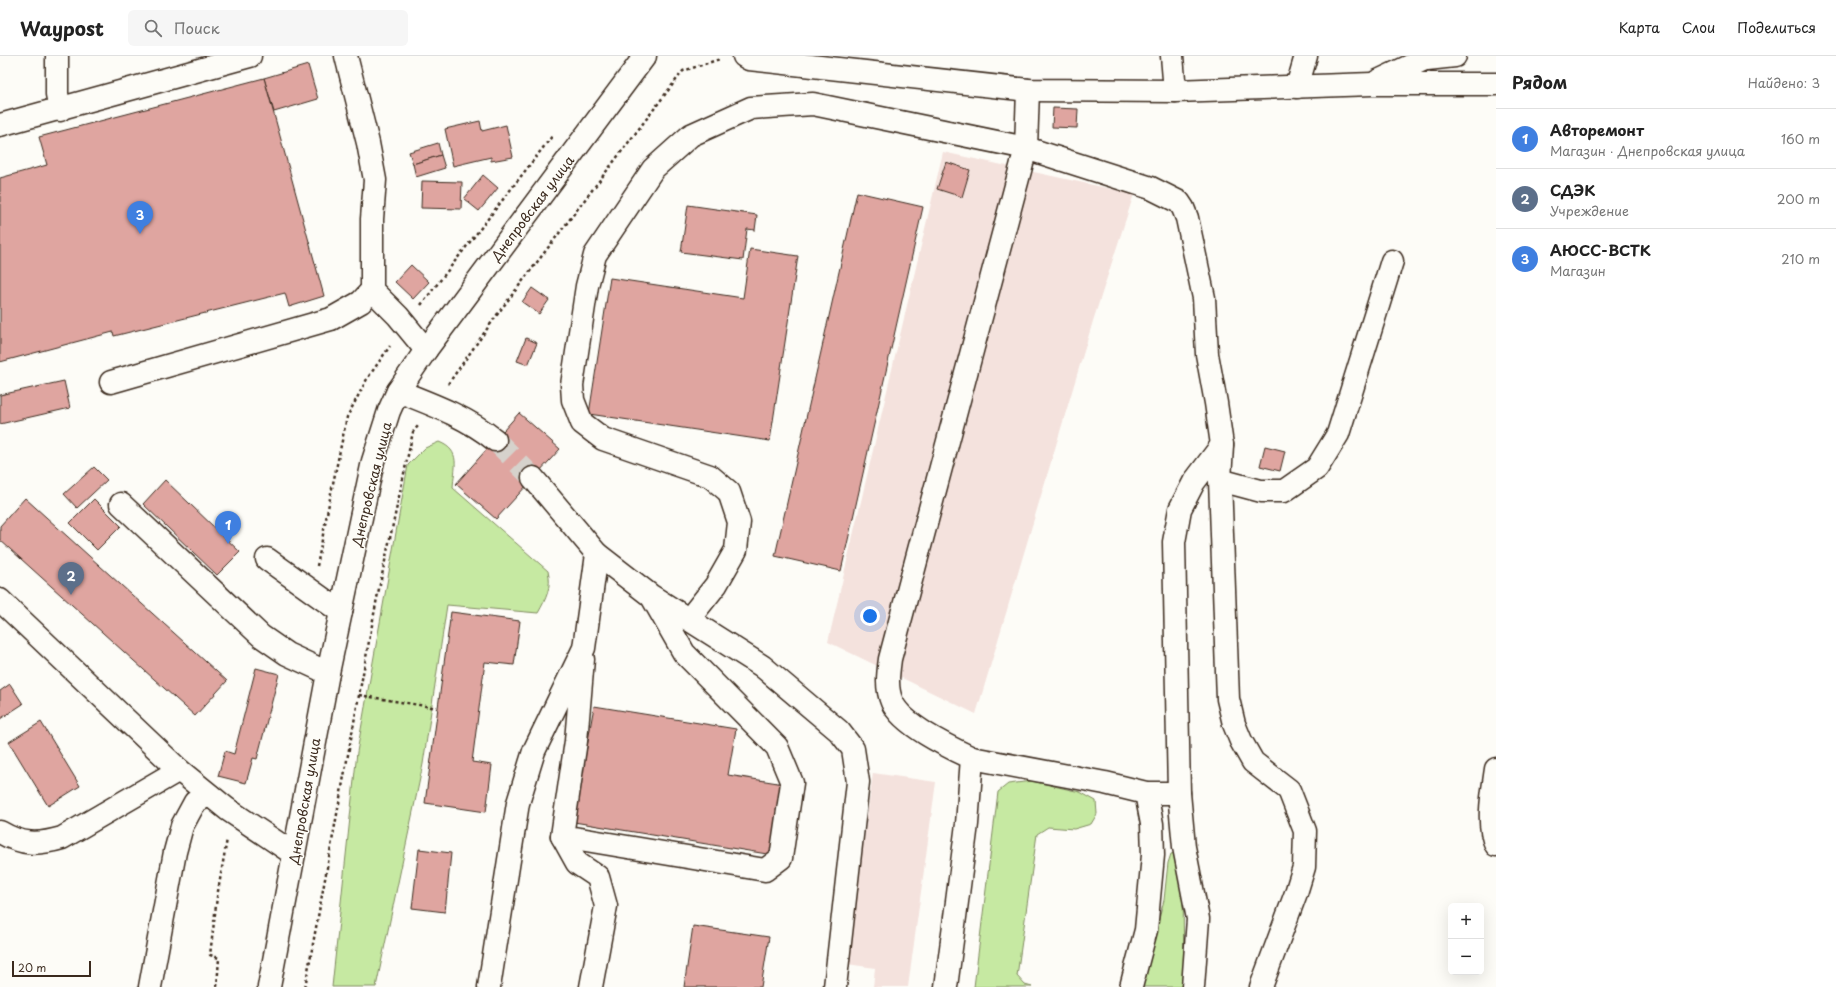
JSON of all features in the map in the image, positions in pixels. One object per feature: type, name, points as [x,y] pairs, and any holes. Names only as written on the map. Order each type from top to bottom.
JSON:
[{"type":"main road","points":[[57,56],[57,94],[60,110]]},
{"type":"main road","points":[[0,125],[60,110],[250,56]]},
{"type":"main road","points":[[346,56],[368,143],[375,180],[372,219],[372,290],[426,350]]},
{"type":"main road","name":"Днепровская улица","points":[[269,987],[328,673],[373,461],[389,411],[398,391],[426,350],[645,56]]},
{"type":"main road","points":[[1172,56],[1175,91]]},
{"type":"main road","points":[[1297,87],[1306,56]]},
{"type":"main road","points":[[1372,84],[1429,57],[1455,56]]},
{"type":"main road","points":[[735,57],[1028,90],[1175,91],[1372,84],[1496,84]]},
{"type":"main road","points":[[1028,90],[1026,148],[890,659],[887,682],[892,703],[907,721],[942,744],[972,758],[1105,783],[1146,793],[1180,793]]},
{"type":"main road","points":[[689,618],[716,585],[736,550],[739,522],[729,492],[710,476],[603,439],[582,423],[573,400],[572,384],[587,286],[595,255],[653,169],[691,135],[750,108],[813,104],[1026,148],[1151,188],[1179,202],[1183,208],[1204,298],[1206,354],[1216,403],[1222,445],[1220,480],[1228,700],[1234,724],[1241,741],[1254,762],[1289,790],[1305,831],[1304,867],[1296,893],[1261,987]]},
{"type":"main road","points":[[1220,480],[1261,491],[1284,491],[1317,468],[1338,434],[1392,260]]},
{"type":"main road","points":[[112,382],[331,318],[361,302],[372,290]]},
{"type":"main road","points":[[398,391],[463,419],[495,440]]},
{"type":"main road","points":[[1193,987],[1198,919],[1183,840],[1180,793],[1174,542],[1180,509],[1194,482],[1222,445]]},
{"type":"main road","points":[[533,478],[597,554],[650,595],[689,618],[762,666],[840,731],[853,750],[858,782],[835,987]]},
{"type":"main road","points":[[121,504],[261,636],[287,654],[328,673]]},
{"type":"main road","points":[[591,987],[606,906],[598,877],[577,863],[562,836],[576,741],[584,648],[597,554]]},
{"type":"main road","points":[[266,559],[341,612]]},
{"type":"main road","points":[[562,836],[765,870],[781,858],[792,783],[777,747],[684,653],[650,595]]},
{"type":"main road","points":[[0,600],[179,770],[231,812],[294,854]]},
{"type":"main road","points":[[489,987],[518,803],[534,751],[584,648]]},
{"type":"main road","points":[[946,987],[967,824],[972,758]]},
{"type":"main road","points":[[1496,768],[1491,798],[1493,838],[1496,845]]},
{"type":"main road","points":[[0,832],[31,844],[45,843],[62,838],[179,770]]},
{"type":"main road","points":[[1131,987],[1146,930],[1153,855],[1152,824],[1146,793]]},
{"type":"main road","points":[[150,987],[175,852],[182,826],[195,802],[209,794]]},
{"type":"path","points":[[305,987],[377,598],[413,432],[499,312],[683,71],[704,63],[735,57]]},
{"type":"path","points":[[359,695],[438,708]]},
{"type":"path","points":[[217,987],[219,958],[210,956],[216,897],[231,812]]},
{"type":"shaded area","points":[[943,152],[1134,194],[1093,321],[976,714],[828,642]]},
{"type":"shaded area","points":[[873,773],[936,782],[908,987],[873,987],[875,968],[847,964]]},
{"type":"green space","points":[[439,442],[451,450],[454,455],[455,467],[453,488],[548,571],[549,588],[546,598],[538,613],[447,605],[423,764],[376,987],[332,987],[357,752],[408,465],[425,448]]},
{"type":"green space","points":[[1032,781],[1080,792],[1096,801],[1097,814],[1091,824],[1074,829],[1048,827],[1037,834],[1017,976],[1025,985],[1032,987],[974,987],[998,792],[1008,784]]},
{"type":"green space","points":[[1175,853],[1183,882],[1184,987],[1141,987],[1164,900],[1168,863],[1171,854]]},
{"type":"building","points":[[308,65],[318,99],[274,112],[264,78]]},
{"type":"building","points":[[264,78],[324,296],[289,307],[285,293],[114,336],[113,332],[0,362],[0,178],[47,165],[39,137]]},
{"type":"building","points":[[1053,108],[1078,109],[1077,128],[1052,127]]},
{"type":"building","points":[[480,121],[482,131],[506,125],[513,157],[491,161],[491,157],[453,166],[445,129]]},
{"type":"building","points":[[438,143],[441,155],[413,164],[409,152]]},
{"type":"building","points":[[441,155],[445,168],[416,177],[413,164]]},
{"type":"building","points":[[946,162],[970,170],[962,197],[937,189]]},
{"type":"building","points":[[483,175],[498,188],[479,211],[464,199]]},
{"type":"building","points":[[422,181],[462,182],[461,209],[421,208]]},
{"type":"building","points":[[857,192],[923,207],[841,571],[775,556]]},
{"type":"building","points":[[688,205],[757,215],[755,230],[747,229],[743,260],[681,252]]},
{"type":"building","points":[[750,249],[798,256],[770,441],[589,414],[610,278],[743,298]]},
{"type":"building","points":[[411,265],[429,282],[413,299],[395,282]]},
{"type":"building","points":[[532,288],[549,300],[539,314],[522,302]]},
{"type":"building","points":[[526,338],[537,343],[528,365],[517,361]]},
{"type":"building","points":[[64,381],[70,408],[0,424],[0,395]]},
{"type":"building","points":[[519,413],[560,449],[496,519],[456,484]]},
{"type":"building","points":[[1265,446],[1285,451],[1280,471],[1260,466]]},
{"type":"building","points":[[94,467],[107,480],[77,508],[64,494]]},
{"type":"building","points":[[165,480],[240,552],[217,575],[143,504]]},
{"type":"building","points":[[25,498],[227,681],[195,716],[0,540],[0,526]]},
{"type":"building","points":[[94,499],[121,526],[97,550],[70,523]]},
{"type":"building","points":[[451,612],[520,621],[514,665],[485,662],[472,762],[492,765],[486,812],[425,803]]},
{"type":"building","points":[[256,668],[279,674],[257,759],[253,758],[246,783],[218,776],[225,751],[234,754]]},
{"type":"building","points":[[10,684],[23,704],[0,719],[0,691]]},
{"type":"building","points":[[594,706],[736,729],[728,775],[784,784],[773,855],[574,822]]},
{"type":"building","points":[[41,722],[80,786],[48,806],[9,742]]},
{"type":"building","points":[[419,849],[451,853],[445,912],[412,908]]},
{"type":"building","points":[[693,926],[769,937],[761,987],[684,987]]},
{"type":"tunnel","points":[[495,440],[533,478]]},
{"type":"place","name":"АЮСС-ВСТК","points":[[140,234]]},
{"type":"place","name":"Авторемонт","points":[[228,544]]},
{"type":"place","name":"СДЭК","points":[[71,595]]}]
